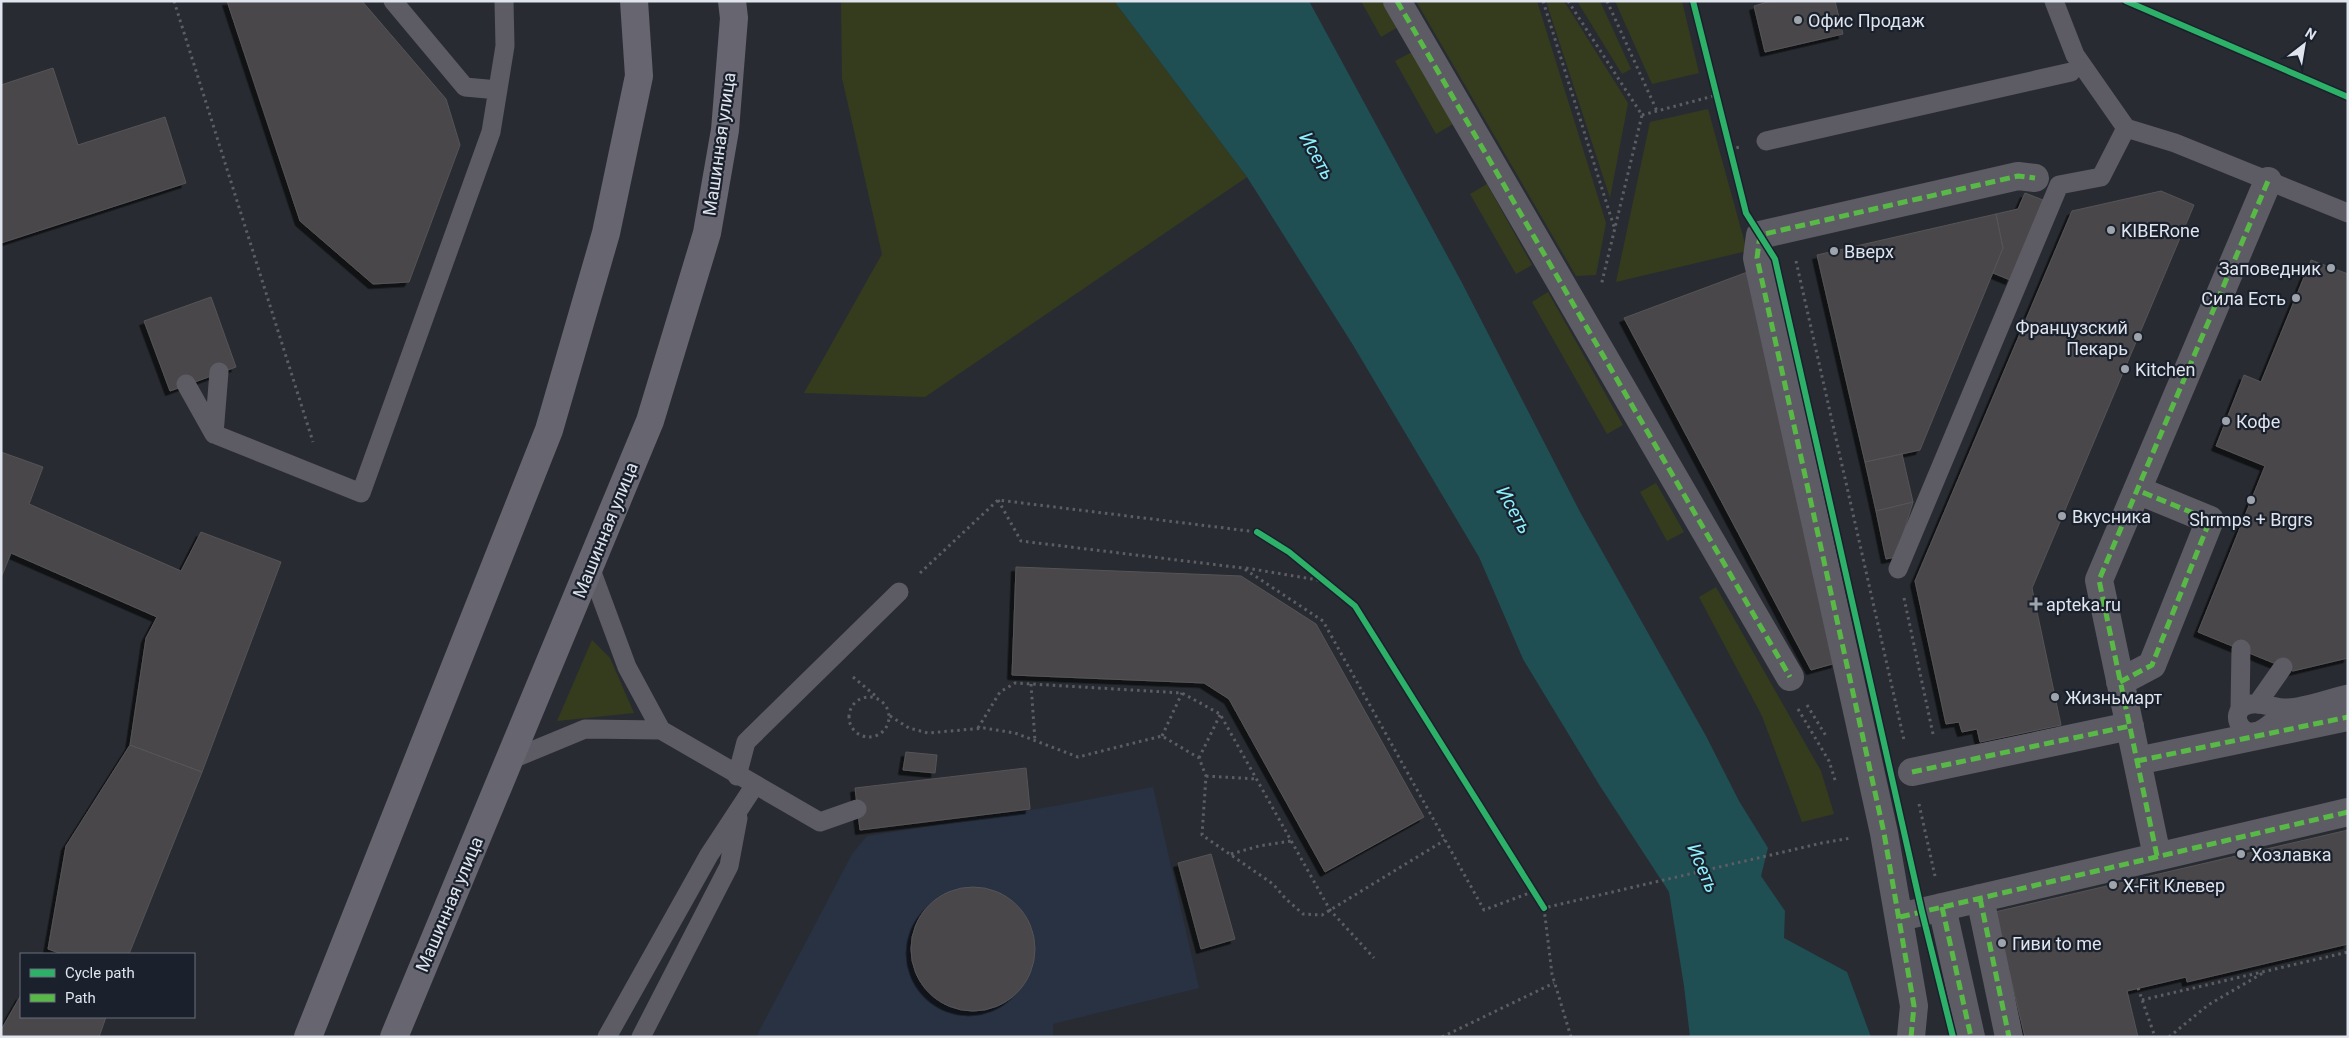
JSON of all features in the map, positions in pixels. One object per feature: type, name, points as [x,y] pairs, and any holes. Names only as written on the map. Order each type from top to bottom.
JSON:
[{"type":"main road","points":[[308,1037],[549,430],[606,234],[639,76],[634,1]]},
{"type":"main road","name":"Машинная улица","points":[[394,1037],[650,421],[707,233],[725,130],[734,18],[732,1]]},
{"type":"street","points":[[1397,1],[1790,676]]},
{"type":"street","points":[[1911,1037],[1914,1006],[1900,917],[1884,833],[1757,258],[1760,235],[2018,176],[2035,178]]},
{"type":"street","points":[[2157,856],[2099,580],[2268,181]]},
{"type":"street","points":[[2120,682],[2152,665],[2210,520],[2137,490]]},
{"type":"street","points":[[2137,761],[2348,717]]},
{"type":"street","points":[[1912,772],[2130,726]]},
{"type":"street","points":[[1900,917],[2348,812]]},
{"type":"street","points":[[1980,898],[2009,1037]]},
{"type":"street","points":[[1942,907],[1971,1037]]},
{"type":"lane","points":[[393,1],[466,87],[498,90]]},
{"type":"lane","points":[[186,384],[214,434],[361,493],[491,132],[505,46],[504,1]]},
{"type":"lane","points":[[2054,1],[2073,64],[2126,128],[2175,143],[2348,213]]},
{"type":"lane","points":[[1766,141],[2073,64]]},
{"type":"lane","points":[[1898,569],[2060,185],[2101,177],[2126,128]]},
{"type":"lane","points":[[214,434],[219,372]]},
{"type":"lane","points":[[590,567],[628,667],[661,730]]},
{"type":"lane","points":[[737,776],[746,742],[899,592]]},
{"type":"lane","points":[[2241,649],[2249,707]]},
{"type":"lane","points":[[2283,667],[2249,707],[2237,717],[2240,726],[2247,732],[2256,732],[2288,708]]},
{"type":"lane","points":[[2249,707],[2288,708],[2348,694]]},
{"type":"lane","points":[[510,760],[585,729],[661,730],[737,776],[820,822],[857,809]]},
{"type":"lane","points":[[606,1037],[709,855],[755,785]]},
{"type":"lane","points":[[641,1037],[729,866],[739,809]]},
{"type":"path","points":[[174,1],[325,479]]},
{"type":"path","points":[[1543,1],[1615,232]]},
{"type":"path","points":[[1568,1],[1642,115],[1603,283],[1580,318]]},
{"type":"path","points":[[1607,1],[1658,111]]},
{"type":"path","points":[[1714,86],[1719,104]]},
{"type":"path","points":[[1642,115],[1716,95]]},
{"type":"path","points":[[1728,140],[1733,158]]},
{"type":"path","points":[[1788,228],[1942,907]]},
{"type":"path","points":[[998,500],[1021,541],[1242,568],[1324,581]]},
{"type":"path","points":[[899,592],[998,500],[1257,532],[1265,537]]},
{"type":"path","points":[[1242,568],[1323,621],[1484,910],[1532,892]]},
{"type":"path","points":[[1310,569],[1332,587]]},
{"type":"path","points":[[1898,569],[1940,766]]},
{"type":"path","points":[[1790,676],[1784,686],[1829,761],[1839,792]]},
{"type":"path","points":[[858,680],[878,698],[886,706],[890,716],[888,726],[881,734],[871,738],[860,736],[852,729],[848,718],[850,708],[857,700],[868,696],[878,698]]},
{"type":"path","points":[[977,728],[1000,692],[1015,683],[1182,693],[1220,714],[1330,910],[1374,958]]},
{"type":"path","points":[[1031,684],[1035,742]]},
{"type":"path","points":[[1162,736],[1182,693]]},
{"type":"path","points":[[1199,758],[1220,714]]},
{"type":"path","points":[[890,716],[909,728],[928,732],[977,728],[1015,733],[1078,757],[1162,736],[1199,758],[1206,776],[1202,835],[1273,884],[1303,914],[1322,915],[1445,840]]},
{"type":"path","points":[[1206,776],[1257,779]]},
{"type":"path","points":[[1231,854],[1259,846],[1290,841]]},
{"type":"path","points":[[1544,908],[1822,843]]},
{"type":"path","points":[[1527,884],[1544,908],[1554,983],[1571,1037]]},
{"type":"path","points":[[2142,1000],[2348,952]]},
{"type":"path","points":[[2169,1037],[2208,1005],[2266,971]]},
{"type":"path","points":[[1442,1037],[1554,983]]},
{"type":"path","points":[[2138,988],[2155,1037]]},
{"type":"shaded area","points":[[1153,787],[1199,988],[1053,1024],[1053,1037],[756,1037],[852,854],[867,836],[1055,806]]},
{"type":"green space","points":[[841,1],[1114,1],[1247,177],[925,397],[804,393],[882,254],[842,78]]},
{"type":"green space","points":[[1361,1],[1383,1],[1398,27],[1381,37]]},
{"type":"green space","points":[[1416,1],[1537,1],[1606,223],[1596,275],[1576,276]]},
{"type":"green space","points":[[1546,1],[1564,1],[1628,103],[1610,198]]},
{"type":"green space","points":[[1577,1],[1600,1],[1631,69],[1622,74]]},
{"type":"green space","points":[[1615,1],[1682,1],[1699,73],[1652,84]]},
{"type":"green space","points":[[1412,52],[1453,124],[1436,134],[1395,61]]},
{"type":"green space","points":[[1708,109],[1747,251],[1616,282],[1650,122]]},
{"type":"green space","points":[[1487,184],[1532,265],[1516,274],[1470,194]]},
{"type":"green space","points":[[1548,292],[1623,425],[1607,434],[1532,302]]},
{"type":"green space","points":[[1656,483],[1684,532],[1667,541],[1640,492]]},
{"type":"green space","points":[[1716,587],[1821,771],[1834,814],[1802,822],[1762,716],[1699,597]]},
{"type":"green space","points":[[592,640],[610,658],[634,713],[557,721]]},
{"type":"water","name":"Исеть","points":[[1114,1],[1309,1],[1461,281],[1580,512],[1706,736],[1739,801],[1768,848],[1761,876],[1785,911],[1784,938],[1847,972],[1871,1037],[1690,1037],[1669,892],[1600,786],[1523,659],[1479,557],[1353,345],[1247,177]]},
{"type":"building","points":[[227,1],[362,1],[446,99],[460,145],[409,282],[373,284],[300,221]]},
{"type":"building","name":"Офис Продаж","points":[[1771,1],[1835,1],[1843,34],[1765,52],[1754,6]]},
{"type":"building","points":[[53,68],[78,145],[165,117],[186,183],[1,243],[1,85]]},
{"type":"building","points":[[2161,191],[2194,205],[2032,588],[2061,725],[1980,742],[1977,729],[1962,732],[1959,722],[1946,724],[1915,581],[2072,211]]},
{"type":"building","points":[[2025,193],[2043,200],[2010,280],[1993,273],[2003,248],[1996,214],[2018,209]]},
{"type":"building","points":[[1996,214],[2003,248],[1920,450],[1865,462],[1817,255]]},
{"type":"building","points":[[2311,260],[2348,274],[2348,658],[2293,671],[2198,632],[2265,466],[2216,446],[2244,375],[2261,382]]},
{"type":"building","points":[[1753,270],[1836,663],[1811,670],[1624,318]]},
{"type":"building","points":[[211,297],[236,367],[170,391],[144,321]]},
{"type":"building","points":[[1,452],[43,467],[29,504],[181,571],[201,532],[281,562],[202,772],[130,745],[146,638],[157,617],[11,553],[1,578]]},
{"type":"building","points":[[1902,454],[1913,502],[1876,511],[1865,462]]},
{"type":"building","points":[[1913,502],[1896,557],[1886,559],[1876,511]]},
{"type":"building","points":[[1016,567],[1241,576],[1316,624],[1424,817],[1325,872],[1229,699],[1204,683],[1012,675]]},
{"type":"building","points":[[130,745],[202,772],[129,953],[59,953],[48,949],[66,846]]},
{"type":"building","points":[[906,752],[937,755],[935,773],[903,770]]},
{"type":"building","points":[[1026,768],[1030,809],[860,830],[855,788]]},
{"type":"building","points":[[2348,830],[2348,944],[2187,982],[2186,977],[2127,991],[2138,1037],[2025,1037],[1995,912]]},
{"type":"building","points":[[1211,854],[1235,939],[1201,949],[1178,863]]},
{"type":"building","points":[[973,887],[997,892],[1017,905],[1030,925],[1035,949],[1030,973],[1017,993],[997,1006],[973,1011],[949,1006],[929,993],[916,973],[911,949],[916,925],[929,905],[949,892]]},
{"type":"building","points":[[20,997],[20,1018],[106,1018],[99,1037],[1,1037],[1,1030]]},
{"type":"marked path","points":[[1397,1],[1790,677]]},
{"type":"marked path","points":[[1911,1037],[1914,1006],[1884,833],[1757,258],[1760,235],[2018,176],[2035,178]]},
{"type":"marked path","points":[[2157,856],[2099,580],[2268,181]]},
{"type":"marked path","points":[[2120,682],[2152,665],[2210,520],[2137,490]]},
{"type":"marked path","points":[[2137,761],[2348,717]]},
{"type":"marked path","points":[[1912,772],[2130,726]]},
{"type":"marked path","points":[[1900,917],[2348,812]]},
{"type":"marked path","points":[[1980,898],[2009,1037]]},
{"type":"marked path","points":[[1942,907],[1971,1037]]},
{"type":"cycle path","points":[[1693,1],[1746,213],[1775,259],[1922,912],[1953,1037]]},
{"type":"cycle path","points":[[2126,1],[2348,97]]},
{"type":"cycle path","points":[[1257,532],[1289,552],[1355,606],[1544,908]]},
{"type":"place","name":"Офис Продаж","points":[[1798,20]]},
{"type":"place","name":"KIBERone","points":[[2111,230]]},
{"type":"place","name":"Вверх","points":[[1834,251]]},
{"type":"place","name":"Заповедник","points":[[2331,268]]},
{"type":"place","name":"Сила Есть","points":[[2296,298]]},
{"type":"place","name":"Французский Пекарь","points":[[2138,337]]},
{"type":"place","name":"Kitchen","points":[[2125,369]]},
{"type":"place","name":"Кофе","points":[[2226,421]]},
{"type":"place","name":"Shrmps + Brgrs","points":[[2251,500]]},
{"type":"place","name":"Вкусника","points":[[2062,516]]},
{"type":"place","name":"apteka.ru","points":[[2036,604]]},
{"type":"place","name":"Жизньмарт","points":[[2055,697]]},
{"type":"place","name":"Хозлавка","points":[[2241,854]]},
{"type":"place","name":"X-Fit Клевер","points":[[2113,885]]},
{"type":"place","name":"Гиви to me","points":[[2002,943]]}]
